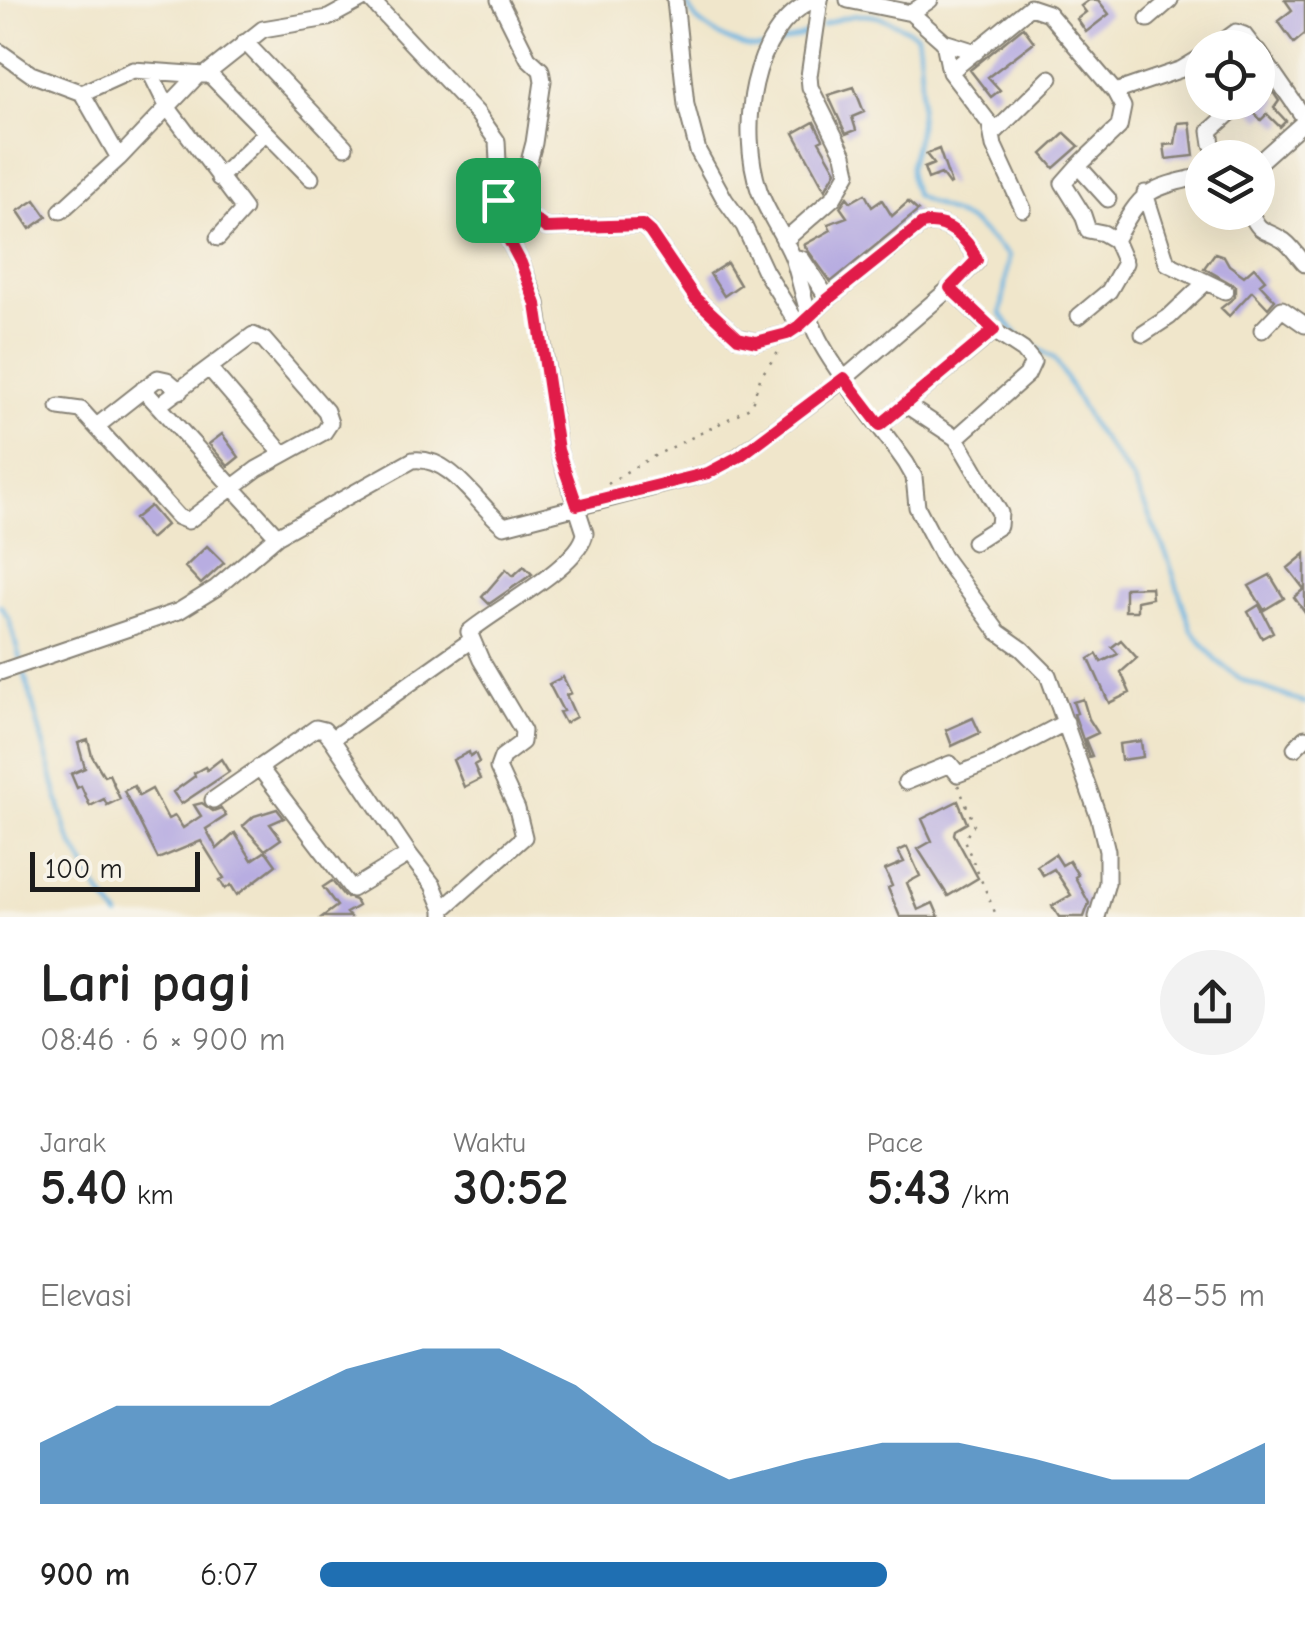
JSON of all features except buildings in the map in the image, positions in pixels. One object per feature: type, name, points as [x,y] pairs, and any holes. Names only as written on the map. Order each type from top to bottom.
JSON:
[{"type":"street","points":[[60,211],[204,74],[245,42],[264,29],[328,18],[360,0]]},
{"type":"street","points":[[213,800],[316,728],[324,730],[433,885],[443,913],[524,836],[518,809],[498,768],[502,757],[522,742],[523,731],[470,641],[470,632],[524,596],[584,542],[584,526],[558,450],[536,304],[501,225],[499,152],[492,134],[371,0]]},
{"type":"street","points":[[499,0],[528,58],[541,70],[543,81],[534,143],[517,206]]},
{"type":"street","points":[[674,0],[692,135],[717,187],[744,226],[765,271],[914,477],[916,507],[943,557],[998,632],[1048,675],[1099,818],[1106,851],[1108,883],[1098,917]]},
{"type":"street","points":[[804,322],[792,257],[759,191],[748,131],[768,44],[778,24],[795,8],[812,0]]},
{"type":"street","points":[[784,241],[834,197],[848,173],[844,155],[808,76],[820,0]]},
{"type":"street","points":[[848,0],[911,12],[944,42],[976,52]]},
{"type":"street","points":[[911,12],[930,0]]},
{"type":"street","points":[[1148,19],[1170,0]]},
{"type":"street","points":[[950,72],[1031,3],[1049,7],[1123,107],[1119,127],[1062,183],[1088,230],[1115,240],[1125,263],[1109,291],[1080,316]]},
{"type":"street","points":[[245,42],[346,146]]},
{"type":"street","points":[[944,42],[950,72],[984,114],[994,146],[1023,208]]},
{"type":"street","points":[[0,52],[31,74],[82,93],[119,158]]},
{"type":"street","points":[[1115,92],[1185,67]]},
{"type":"street","points":[[82,93],[133,70],[204,74],[311,178]]},
{"type":"street","points":[[150,72],[168,108],[244,209],[218,238]]},
{"type":"street","points":[[1275,76],[1305,120],[1275,147]]},
{"type":"street","points":[[992,134],[1050,78]]},
{"type":"street","points":[[1210,140],[1210,131],[1222,120]]},
{"type":"street","points":[[219,178],[266,132]]},
{"type":"street","points":[[1078,166],[1108,199]]},
{"type":"street","points":[[1115,240],[1146,193],[1185,181]]},
{"type":"street","points":[[1146,193],[1167,263],[1225,291]]},
{"type":"street","points":[[0,672],[179,611],[216,588],[277,536],[402,465],[425,459],[443,466],[504,526],[708,473],[740,456],[844,378],[950,288],[974,265],[976,255],[949,228],[930,222],[922,224],[804,322],[783,335],[750,342],[726,329],[695,298],[642,225],[546,228],[517,206],[498,200]]},
{"type":"street","points":[[1260,230],[1282,240],[1305,264]]},
{"type":"street","points":[[792,257],[802,259],[828,299]]},
{"type":"street","points":[[1144,334],[1169,317],[1206,282]]},
{"type":"street","points":[[950,288],[994,330],[1032,357],[1033,365],[1027,375],[956,438]]},
{"type":"street","points":[[1262,330],[1280,310],[1305,324]]},
{"type":"street","points":[[880,425],[994,330]]},
{"type":"street","points":[[59,407],[81,410],[183,520],[191,521],[282,453],[328,428],[330,417],[257,335],[250,335],[159,405]]},
{"type":"street","points":[[210,369],[282,453]]},
{"type":"street","points":[[96,426],[161,377],[180,390]]},
{"type":"street","points":[[144,389],[277,536]]},
{"type":"street","points":[[906,405],[956,438],[1002,520],[974,542]]},
{"type":"street","points":[[331,738],[470,641]]},
{"type":"street","points":[[906,782],[950,764],[958,774],[992,762],[1066,722]]},
{"type":"street","points":[[260,767],[352,889],[408,854]]},
{"type":"path","points":[[599,490],[652,455],[693,439],[751,406],[761,376],[779,354],[783,335]]},
{"type":"path","points":[[958,774],[956,782],[974,824],[964,840],[997,917]]},
{"type":"waterway","points":[[684,0],[698,21],[712,31],[737,44],[762,48]]},
{"type":"waterway","points":[[822,26],[848,16],[870,15],[917,35],[921,102],[910,167],[916,196],[971,222],[1009,256],[1001,314],[1020,338],[1055,359],[1094,428],[1133,480],[1168,558],[1191,629],[1217,661],[1242,680],[1305,703]]},
{"type":"waterway","points":[[776,45],[809,33]]},
{"type":"waterway","points":[[0,605],[9,619],[20,659]]},
{"type":"waterway","points":[[23,668],[68,836],[98,890],[119,917]]},
{"type":"route","points":[[498,200],[517,206],[546,228],[642,225],[695,298],[726,329],[750,342],[787,334],[922,224],[940,223],[960,236],[977,260],[950,288],[994,330],[880,425],[844,378],[740,456],[708,473],[577,505],[558,450],[536,304],[501,225],[498,200]]}]
